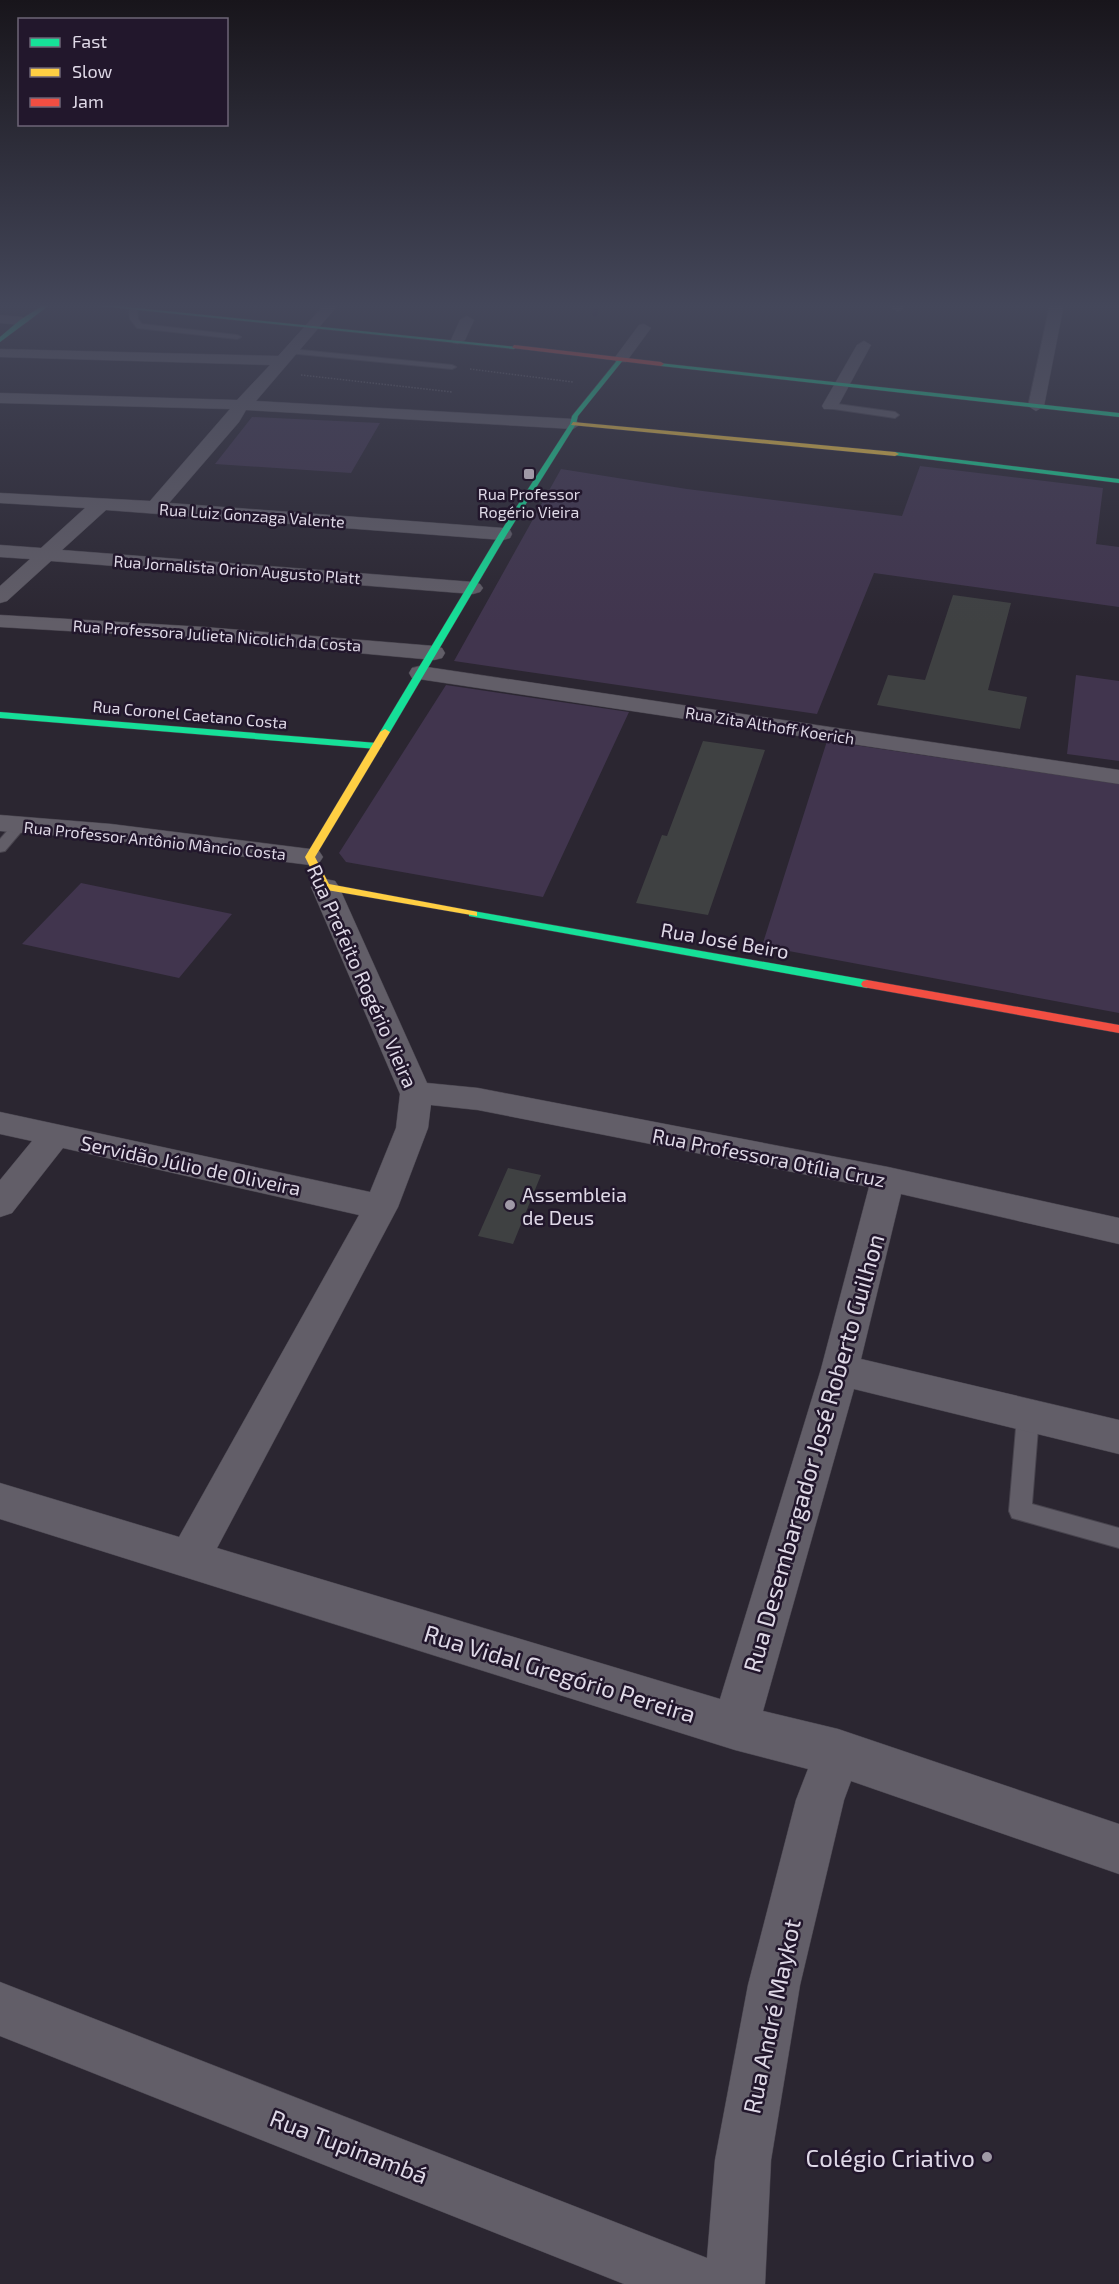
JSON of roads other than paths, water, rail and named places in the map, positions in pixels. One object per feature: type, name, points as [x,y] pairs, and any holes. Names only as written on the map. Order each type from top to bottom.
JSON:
[{"type":"street","points":[[155,507],[233,419],[238,411]]},
{"type":"street","points":[[339,411],[573,424],[885,453],[1119,481]]},
{"type":"street","name":"Rua Prefeito Rogério Vieira","points":[[189,1559],[381,1207],[412,1128],[416,1094],[325,886],[310,857],[473,588],[503,534],[580,411]]},
{"type":"street","points":[[1078,411],[1119,415]]},
{"type":"street","name":"Rua Luiz Gonzaga Valente","points":[[0,498],[155,507],[503,534]]},
{"type":"street","points":[[0,597],[101,504]]},
{"type":"street","name":"Rua Jornalista Orion Augusto Platt","points":[[0,551],[473,588]]},
{"type":"street","name":"Rua Professora Julieta Nicolich da Costa","points":[[0,621],[204,633],[434,652]]},
{"type":"street","name":"Rua Zita Althoff Koerich","points":[[420,673],[1119,777]]},
{"type":"street","name":"Rua Coronel Caetano Costa","points":[[0,715],[377,746]]},
{"type":"street","name":"Rua Professor Antônio Mâncio Costa","points":[[10,824],[111,832],[310,857]]},
{"type":"street","name":"Rua José Beiro","points":[[325,886],[1119,1029]]},
{"type":"street","name":"Rua Professora Otília Cruz","points":[[416,1094],[445,1094],[478,1099],[888,1179],[1119,1232]]},
{"type":"street","name":"Servidão Júlio de Oliveira","points":[[0,1123],[381,1207]]},
{"type":"street","points":[[0,1204],[55,1135]]},
{"type":"street","name":"Rua Desembargador José Roberto Guilhon","points":[[735,1727],[840,1369],[888,1179]]},
{"type":"street","points":[[840,1369],[1119,1437]]},
{"type":"street","name":"Rua Vidal Gregório Pereira","points":[[0,1501],[735,1727],[838,1753],[1119,1849]]},
{"type":"street","name":"Rua André Maykot","points":[[735,2284],[743,2160],[774,1985],[820,1800],[838,1753]]},
{"type":"street","name":"Rua Tupinambá","points":[[0,2009],[698,2284]]},
{"type":"lane","points":[[863,411],[895,415]]},
{"type":"lane","points":[[0,848],[10,824]]},
{"type":"lane","points":[[1028,1416],[1020,1511],[1119,1538]]},
{"type":"place","name":"Rua Professor Rogério Vieira","points":[[529,474]]},
{"type":"place","name":"Assembleia de Deus","points":[[510,1205]]},
{"type":"place","name":"Colégio Criativo","points":[[987,2157]]}]
